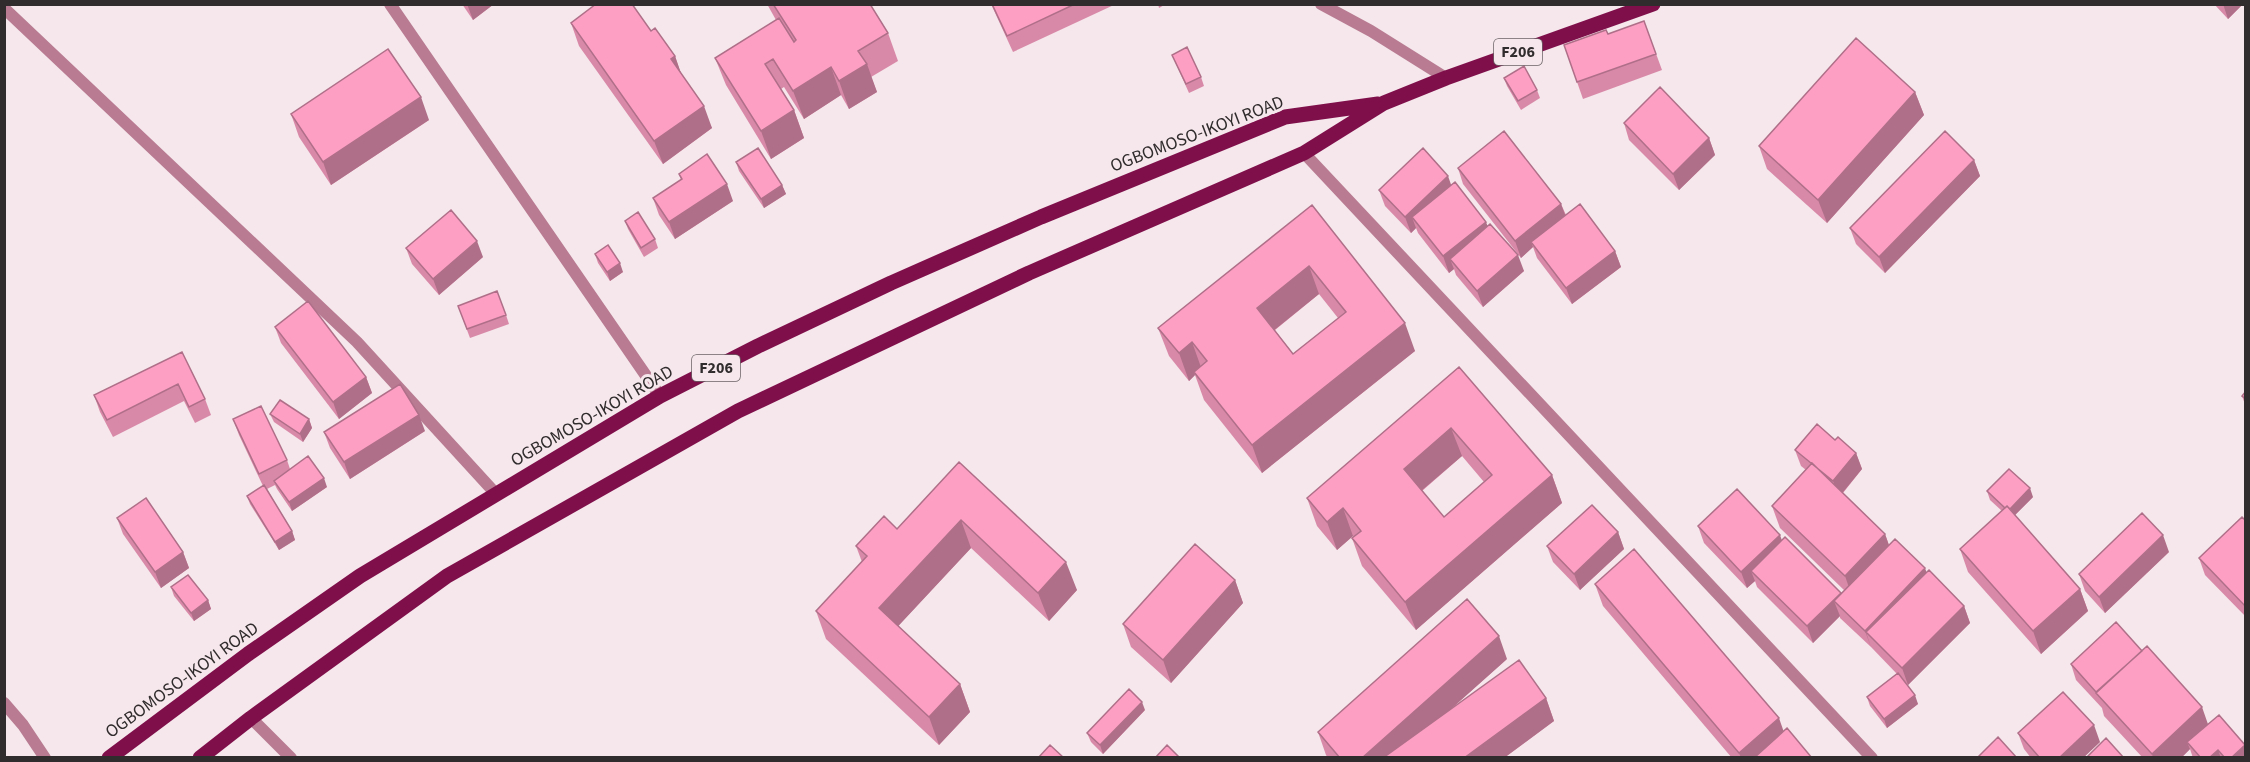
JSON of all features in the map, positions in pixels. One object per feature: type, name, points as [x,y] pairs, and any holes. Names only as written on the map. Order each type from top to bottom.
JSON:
[{"type":"main road","name":"F206","points":[[200,758],[251,718],[447,576],[738,411],[1029,273],[1304,153],[1384,103],[1446,78],[1653,4]]},
{"type":"main road","name":"OGBOMOSO-IKOYI ROAD","points":[[109,758],[248,654],[360,576],[660,396],[758,346],[902,278],[1041,217],[1285,117],[1384,103]]},
{"type":"street","points":[[390,4],[660,396]]},
{"type":"street","points":[[1321,4],[1371,31],[1446,78]]},
{"type":"street","points":[[4,8],[357,342],[496,494]]},
{"type":"street","points":[[1304,153],[1872,758]]},
{"type":"street","points":[[4,703],[23,725],[45,758]]},
{"type":"street","points":[[251,718],[291,758]]},
{"type":"building","points":[[596,4],[632,4],[651,31],[655,28],[675,56],[671,59],[704,106],[654,141],[571,23]]},
{"type":"building","points":[[773,4],[870,4],[888,33],[858,51],[867,64],[839,81],[831,67],[793,91],[773,59],[765,64],[794,110],[761,131],[715,58],[779,18],[794,42],[796,40]]},
{"type":"building","points":[[992,4],[1075,4],[1007,36]]},
{"type":"building","points":[[1644,21],[1656,54],[1577,82],[1564,45],[1606,30],[1608,34]]},
{"type":"building","points":[[1856,38],[1915,92],[1818,200],[1759,146]]},
{"type":"building","points":[[1187,47],[1201,77],[1186,84],[1172,55]]},
{"type":"building","points":[[388,49],[421,97],[323,162],[291,114]]},
{"type":"building","points":[[1524,66],[1537,90],[1518,101],[1504,78]]},
{"type":"building","points":[[1660,87],[1709,138],[1673,174],[1624,123]]},
{"type":"building","points":[[1504,131],[1561,204],[1515,241],[1458,168]]},
{"type":"building","points":[[1945,131],[1974,160],[1879,257],[1850,228]]},
{"type":"building","points":[[758,148],[782,185],[761,199],[736,162]]},
{"type":"building","points":[[1423,148],[1448,176],[1405,217],[1379,190]]},
{"type":"building","points":[[707,154],[727,184],[669,222],[653,198],[682,179],[679,174]]},
{"type":"building","points":[[1455,182],[1486,222],[1443,256],[1412,217]]},
{"type":"building","points":[[1580,204],[1615,251],[1566,288],[1531,242]]},
{"type":"building","points":[[1312,205],[1405,323],[1252,445],[1194,372],[1207,361],[1192,342],[1179,353],[1158,328]],"holes":[[[1309,266],[1346,312],[1293,354],[1257,308]]]},
{"type":"building","points":[[451,210],[477,241],[433,279],[406,248]]},
{"type":"building","points":[[638,212],[655,239],[641,248],[625,221]]},
{"type":"building","points":[[1490,224],[1518,255],[1477,291],[1450,259]]},
{"type":"building","points":[[608,245],[620,263],[607,272],[595,254]]},
{"type":"building","points":[[497,291],[506,315],[467,329],[458,306]]},
{"type":"building","points":[[308,301],[366,377],[333,402],[275,327]]},
{"type":"building","points":[[182,352],[205,399],[189,407],[178,384],[107,420],[94,395]]},
{"type":"building","points":[[1459,367],[1552,475],[1405,602],[1352,538],[1361,531],[1343,508],[1327,522],[1307,498]],"holes":[[[1451,428],[1492,475],[1444,517],[1404,469]]]},
{"type":"building","points":[[400,384],[419,415],[344,462],[324,432]]},
{"type":"building","points":[[280,400],[309,419],[300,434],[270,414]]},
{"type":"building","points":[[261,406],[287,460],[259,474],[233,419]]},
{"type":"building","points":[[1817,424],[1835,440],[1838,437],[1856,453],[1833,481],[1795,450]]},
{"type":"building","points":[[308,456],[324,478],[289,502],[274,481]]},
{"type":"building","points":[[959,462],[1066,562],[1038,593],[961,520],[879,608],[960,684],[929,717],[816,611],[867,556],[856,546],[884,516],[897,529]]},
{"type":"building","points":[[1812,463],[1885,534],[1845,576],[1772,506]]},
{"type":"building","points":[[2009,469],[2030,488],[2010,509],[2007,506],[2005,508],[1987,491]]},
{"type":"building","points":[[264,485],[292,531],[275,542],[247,496]]},
{"type":"building","points":[[1737,489],[1780,535],[1741,572],[1698,526]]},
{"type":"building","points":[[146,498],[183,552],[155,572],[117,518]]},
{"type":"building","points":[[1592,505],[1618,532],[1574,574],[1547,546]]},
{"type":"building","points":[[2007,506],[2080,589],[2033,631],[1960,549]]},
{"type":"building","points":[[2142,513],[2163,535],[2099,597],[2079,574]]},
{"type":"building","points":[[2242,517],[2246,521],[2246,607],[2199,558]]},
{"type":"building","points":[[1785,537],[1841,593],[1807,626],[1751,571]]},
{"type":"building","points":[[1895,539],[1925,568],[1865,631],[1834,601]]},
{"type":"building","points":[[1195,544],[1235,580],[1163,660],[1123,624]]},
{"type":"building","points":[[1634,549],[1779,718],[1739,753],[1595,584]]},
{"type":"building","points":[[1929,570],[1964,606],[1902,668],[1866,632]]},
{"type":"building","points":[[188,575],[208,600],[191,613],[171,587]]},
{"type":"building","points":[[1467,599],[1499,636],[1362,758],[1340,758],[1318,732]]},
{"type":"building","points":[[2116,622],[2142,651],[2096,692],[2071,664]]},
{"type":"building","points":[[2147,646],[2202,707],[2152,754],[2096,693]]},
{"type":"building","points":[[1519,660],[1546,698],[1464,758],[1383,758]]},
{"type":"building","points":[[1898,673],[1915,695],[1884,719],[1867,697]]},
{"type":"building","points":[[1129,689],[1142,702],[1100,745],[1087,733]]},
{"type":"building","points":[[2063,692],[2094,725],[2059,758],[2040,758],[2018,733]]},
{"type":"building","points":[[2219,715],[2245,745],[2231,758],[2225,758],[2218,750],[2209,758],[2201,758],[2187,742]]},
{"type":"building","points":[[1787,728],[1812,758],[1754,758]]},
{"type":"building","points":[[1998,737],[2017,758],[1977,758]]},
{"type":"building","points":[[2106,738],[2124,758],[2086,758]]},
{"type":"building","points":[[1050,745],[1064,758],[1038,758]]},
{"type":"building","points":[[1167,745],[1180,758],[1155,758]]}]
